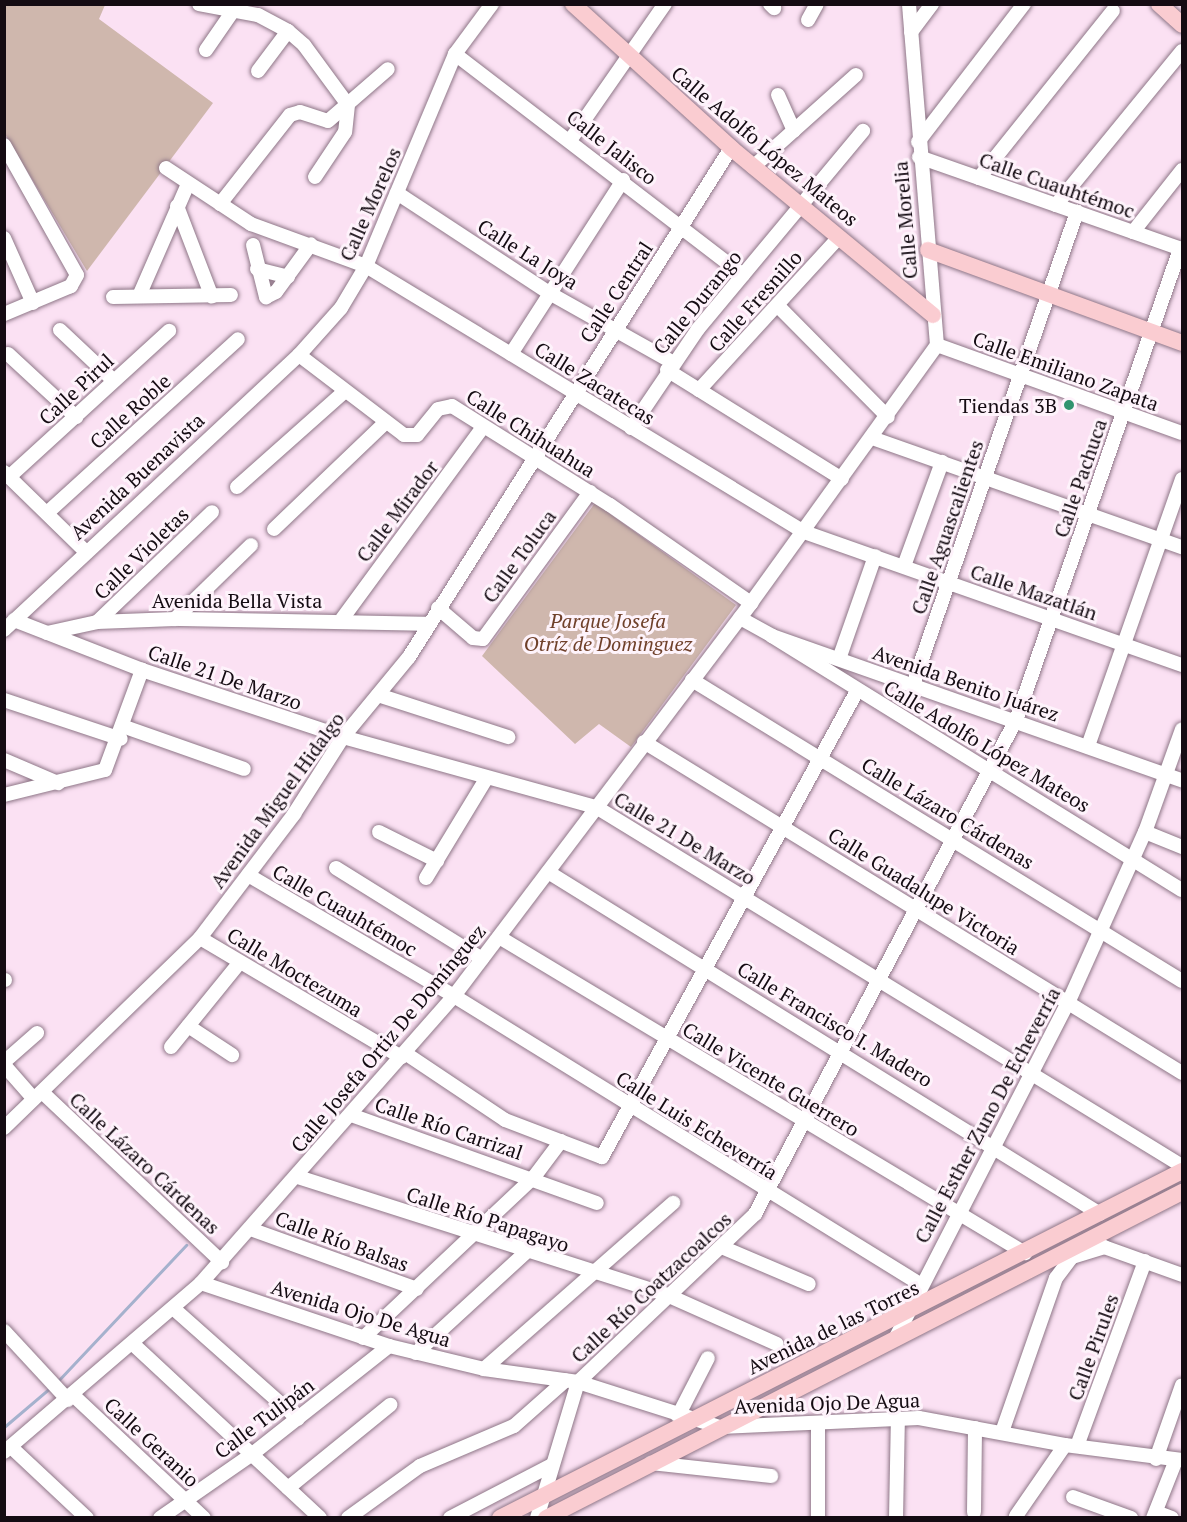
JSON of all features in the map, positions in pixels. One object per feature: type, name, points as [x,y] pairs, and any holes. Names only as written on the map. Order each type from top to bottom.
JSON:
[{"type":"main road","name":"Calle Adolfo López Mateos","points":[[573,4],[628,57],[731,148],[933,315]]},
{"type":"main road","points":[[1159,4],[1182,25]]},
{"type":"main road","points":[[928,250],[1049,292],[1182,343]]},
{"type":"main road","name":"Avenida de las Torres","points":[[500,1518],[685,1418],[904,1316],[1182,1171]]},
{"type":"main road","name":"Avenida de las Torres","points":[[546,1518],[1182,1192]]},
{"type":"street","points":[[199,4],[258,15],[288,31],[304,45],[348,105],[345,132],[315,177]]},
{"type":"street","name":"Calle Morelos","points":[[299,355],[341,308],[366,266],[455,54],[492,4]]},
{"type":"street","points":[[571,139],[665,4]]},
{"type":"street","points":[[808,20],[817,4]]},
{"type":"street","name":"Calle Morelia","points":[[909,4],[919,157],[937,345]]},
{"type":"street","points":[[911,32],[932,4]]},
{"type":"street","points":[[918,142],[1024,4]]},
{"type":"street","points":[[206,50],[233,11]]},
{"type":"street","points":[[979,178],[1113,11]]},
{"type":"street","points":[[258,71],[288,31]]},
{"type":"street","points":[[1056,205],[1182,51]]},
{"type":"street","name":"Calle Jalisco","points":[[455,54],[571,139],[743,275]]},
{"type":"street","points":[[220,204],[290,115],[300,112],[323,122],[348,105],[388,69]]},
{"type":"street","points":[[753,167],[856,75]]},
{"type":"street","points":[[778,95],[794,131]]},
{"type":"street","name":"Calle Durango","points":[[631,429],[670,366],[863,131]]},
{"type":"street","points":[[4,145],[76,281],[33,303],[4,314]]},
{"type":"street","name":"Calle Central","points":[[533,456],[731,148]]},
{"type":"street","name":"Calle Cuauhtémoc","points":[[919,157],[1181,249]]},
{"type":"street","name":"Calle Zacatecas","points":[[166,168],[252,224],[366,266],[804,532]]},
{"type":"street","points":[[1133,232],[1182,170]]},
{"type":"street","points":[[511,354],[623,180]]},
{"type":"street","points":[[139,296],[188,184]]},
{"type":"street","name":"Calle La Joya","points":[[397,193],[551,294],[615,329],[670,366],[699,390],[842,479]]},
{"type":"street","points":[[177,206],[212,297]]},
{"type":"street","name":"Calle Aguascalientes","points":[[913,685],[1077,212]]},
{"type":"street","name":"Calle Fresnillo","points":[[699,390],[839,237]]},
{"type":"street","points":[[5,239],[33,303]]},
{"type":"street","points":[[253,245],[257,269],[266,297],[288,277],[311,244]]},
{"type":"street","name":"Calle Pachuca","points":[[880,980],[1016,720],[1181,249]]},
{"type":"street","points":[[257,269],[288,277]]},
{"type":"street","points":[[113,297],[231,295]]},
{"type":"street","points":[[778,306],[888,417]]},
{"type":"street","points":[[60,330],[113,380]]},
{"type":"street","name":"Calle Pirul","points":[[7,474],[76,417],[113,380],[170,331]]},
{"type":"street","name":"Calle Roble","points":[[47,513],[238,339]]},
{"type":"street","points":[[751,603],[888,417],[937,345]]},
{"type":"street","name":"Calle Emiliano Zapata","points":[[937,345],[1182,433]]},
{"type":"street","points":[[8,354],[76,417]]},
{"type":"street","name":"Calle Chihuahua","points":[[299,355],[344,392],[410,437],[445,405],[590,492],[751,603]]},
{"type":"street","name":"Avenida Buenavista","points":[[9,625],[299,355]]},
{"type":"street","points":[[237,488],[344,392]]},
{"type":"street","points":[[274,529],[386,422]]},
{"type":"street","name":"Calle Mirador","points":[[342,619],[483,427]]},
{"type":"street","points":[[872,438],[1182,547]]},
{"type":"street","name":"Avenida Miguel Hidalgo","points":[[4,1128],[200,938],[248,876],[343,737],[378,695],[429,624],[533,456]]},
{"type":"street","points":[[904,566],[942,462]]},
{"type":"street","points":[[7,474],[86,552]]},
{"type":"street","points":[[1088,746],[1182,479]]},
{"type":"street","name":"Calle Toluca","points":[[438,608],[479,642],[590,492]]},
{"type":"street","name":"Calle Violetas","points":[[97,622],[212,512]]},
{"type":"street","name":"Calle Mazatlán","points":[[804,532],[1182,665]]},
{"type":"street","points":[[175,619],[251,545]]},
{"type":"street","points":[[840,659],[875,556]]},
{"type":"street","name":"Calle Josefa Ortiz De Domínguez","points":[[8,1449],[63,1392],[133,1344],[201,1283],[253,1230],[454,996],[751,603]]},
{"type":"street","name":"Avenida Benito Juárez","points":[[740,618],[772,636],[1182,780]]},
{"type":"street","name":"Avenida Bella Vista","points":[[47,633],[97,622],[175,619],[342,619],[429,624]]},
{"type":"street","name":"Calle 21 De Marzo","points":[[9,625],[47,633],[142,670],[343,737],[486,779],[596,807],[1182,1166]]},
{"type":"street","name":"Calle Adolfo López Mateos","points":[[772,636],[857,692],[1182,890]]},
{"type":"street","points":[[4,795],[105,770],[123,733],[142,670]]},
{"type":"street","name":"Calle Lázaro Cárdenas","points":[[692,680],[1182,981]]},
{"type":"street","points":[[630,1107],[857,692]]},
{"type":"street","points":[[378,695],[508,737]]},
{"type":"street","points":[[4,700],[244,769]]},
{"type":"street","name":"Calle Esther Zuno De Echeverría","points":[[895,1339],[904,1316],[957,1212],[1034,1075],[1102,931],[1145,832],[1182,729]]},
{"type":"street","name":"Calle Guadalupe Victoria","points":[[644,742],[1182,1073]]},
{"type":"street","points":[[4,760],[58,783]]},
{"type":"street","points":[[426,878],[486,779]]},
{"type":"street","points":[[379,832],[436,861]]},
{"type":"street","points":[[1145,832],[1182,848]]},
{"type":"street","points":[[336,868],[482,959]]},
{"type":"street","name":"Calle Francisco I. Madero","points":[[548,872],[993,1145],[1100,1214]]},
{"type":"street","name":"Calle Cuauhtémoc","points":[[248,876],[454,996]]},
{"type":"street","name":"Calle Vicente Guerrero","points":[[499,937],[1025,1253]]},
{"type":"street","name":"Calle Moctezuma","points":[[200,938],[403,1055],[506,1120],[602,1157],[630,1107]]},
{"type":"street","points":[[171,1047],[240,962]]},
{"type":"street","name":"Calle Río Coatzacoalcos","points":[[537,1518],[572,1381],[667,1295],[724,1248],[769,1192],[880,980]]},
{"type":"street","name":"Calle Luis Echeverría","points":[[454,996],[630,1107],[920,1284]]},
{"type":"street","points":[[188,1026],[232,1056]]},
{"type":"street","points":[[4,1063],[37,1033]]},
{"type":"street","name":"Calle Lázaro Cárdenas","points":[[4,1063],[222,1262]]},
{"type":"street","name":"Calle Río Carrizal","points":[[351,1115],[534,1177],[597,1203]]},
{"type":"street","points":[[363,1338],[534,1177],[561,1141]]},
{"type":"street","name":"Calle Río Papagayo","points":[[298,1177],[525,1253],[667,1295],[777,1344]]},
{"type":"street","points":[[484,1369],[673,1203]]},
{"type":"street","name":"Calle Río Balsas","points":[[253,1230],[417,1289]]},
{"type":"street","points":[[1002,1432],[1056,1278],[1072,1257],[1104,1247],[1182,1275]]},
{"type":"street","points":[[724,1248],[808,1284]]},
{"type":"street","points":[[416,1353],[525,1253]]},
{"type":"street","name":"Calle Pirules","points":[[1016,1515],[1071,1446],[1145,1261]]},
{"type":"street","name":"Avenida Ojo De Agua","points":[[201,1283],[389,1346],[484,1369],[572,1381],[720,1427],[818,1425],[898,1418],[1002,1432],[1071,1446],[1156,1459],[1179,1460]]},
{"type":"street","points":[[172,1308],[298,1419]]},
{"type":"street","points":[[4,1331],[63,1392]]},
{"type":"street","points":[[133,1344],[320,1518]]},
{"type":"street","name":"Calle Tulipán","points":[[160,1518],[251,1455],[389,1346]]},
{"type":"street","points":[[685,1418],[708,1358]]},
{"type":"street","points":[[348,1518],[420,1466],[514,1426],[572,1381]]},
{"type":"street","points":[[1156,1459],[1182,1385]]},
{"type":"street","name":"Calle Geranio","points":[[63,1392],[204,1518]]},
{"type":"street","points":[[288,1488],[390,1405]]},
{"type":"street","points":[[896,1518],[898,1418]]},
{"type":"street","points":[[818,1425],[818,1518]]},
{"type":"street","points":[[974,1512],[975,1428]]},
{"type":"street","points":[[8,1449],[87,1518]]},
{"type":"street","points":[[1172,1518],[1154,1515],[1179,1460]]},
{"type":"street","points":[[651,1463],[771,1476]]},
{"type":"street","points":[[450,1518],[552,1465]]},
{"type":"street","points":[[1073,1497],[1131,1518]]},
{"type":"green space","points":[[5,5],[105,5],[99,19],[213,103],[87,271],[5,134]]},
{"type":"green space","name":"Parque Josefa Otríz de Dominguez","points":[[595,503],[736,605],[631,747],[599,724],[575,744],[482,656]]},
{"type":"waterway","points":[[56,1383],[186,1245]]},
{"type":"waterway","points":[[4,1427],[51,1387]]},
{"type":"place","name":"Tiendas 3B","points":[[1069,405]]}]
